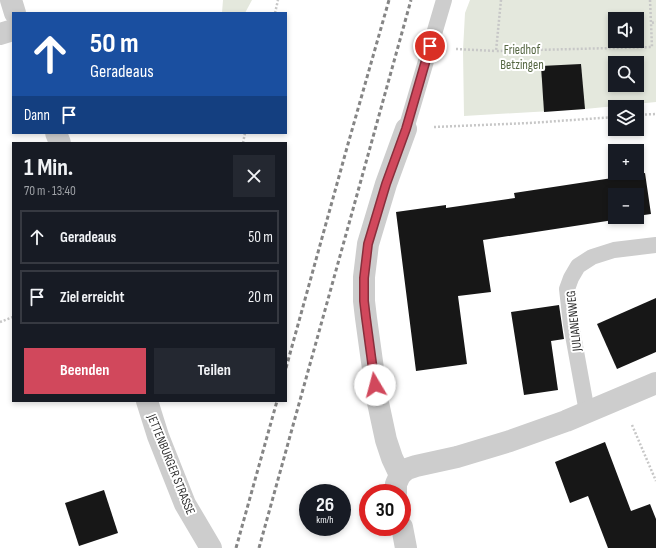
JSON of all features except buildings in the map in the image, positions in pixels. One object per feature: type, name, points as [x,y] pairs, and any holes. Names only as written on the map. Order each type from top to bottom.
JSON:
[{"type":"street","points":[[11,0],[15,12]]},
{"type":"street","points":[[0,34],[12,30]]},
{"type":"street","points":[[398,484],[386,440],[377,398],[366,318],[364,278],[368,244],[386,184],[406,129]]},
{"type":"street","points":[[398,484],[407,469],[457,457],[510,441],[566,421],[656,383]]},
{"type":"street","name":"JETTENBURGER STRASSE","points":[[147,402],[158,436],[185,504],[210,548]]},
{"type":"street","points":[[404,536],[406,548]]},
{"type":"lane","points":[[406,129],[444,0]]},
{"type":"lane","name":"JULIANENWEG","points":[[587,412],[571,324],[567,289],[571,278],[578,266],[592,257],[614,250],[656,245]]},
{"type":"path","points":[[275,12],[278,0]]},
{"type":"path","points":[[496,51],[502,0]]},
{"type":"path","points":[[430,46],[463,50],[496,51],[652,47],[650,0]]},
{"type":"path","points":[[651,23],[656,22]]},
{"type":"path","points":[[644,115],[656,114]]},
{"type":"path","points":[[406,129],[608,117]]},
{"type":"path","points":[[0,322],[12,317]]},
{"type":"path","points":[[620,398],[656,481]]},
{"type":"green space","points":[[223,0],[252,0],[246,12],[222,12]]},
{"type":"green space","name":"Friedhof Betzingen","points":[[470,0],[656,0],[656,102],[644,103],[644,100],[608,100],[608,107],[464,116],[463,50],[465,13]]},
{"type":"railway","points":[[287,364],[389,0]]},
{"type":"railway","points":[[259,548],[411,0]]},
{"type":"railway","points":[[236,548],[277,402]]},
{"type":"route","points":[[375,385],[364,301],[364,278],[368,244],[386,184],[406,129],[430,46]]}]
